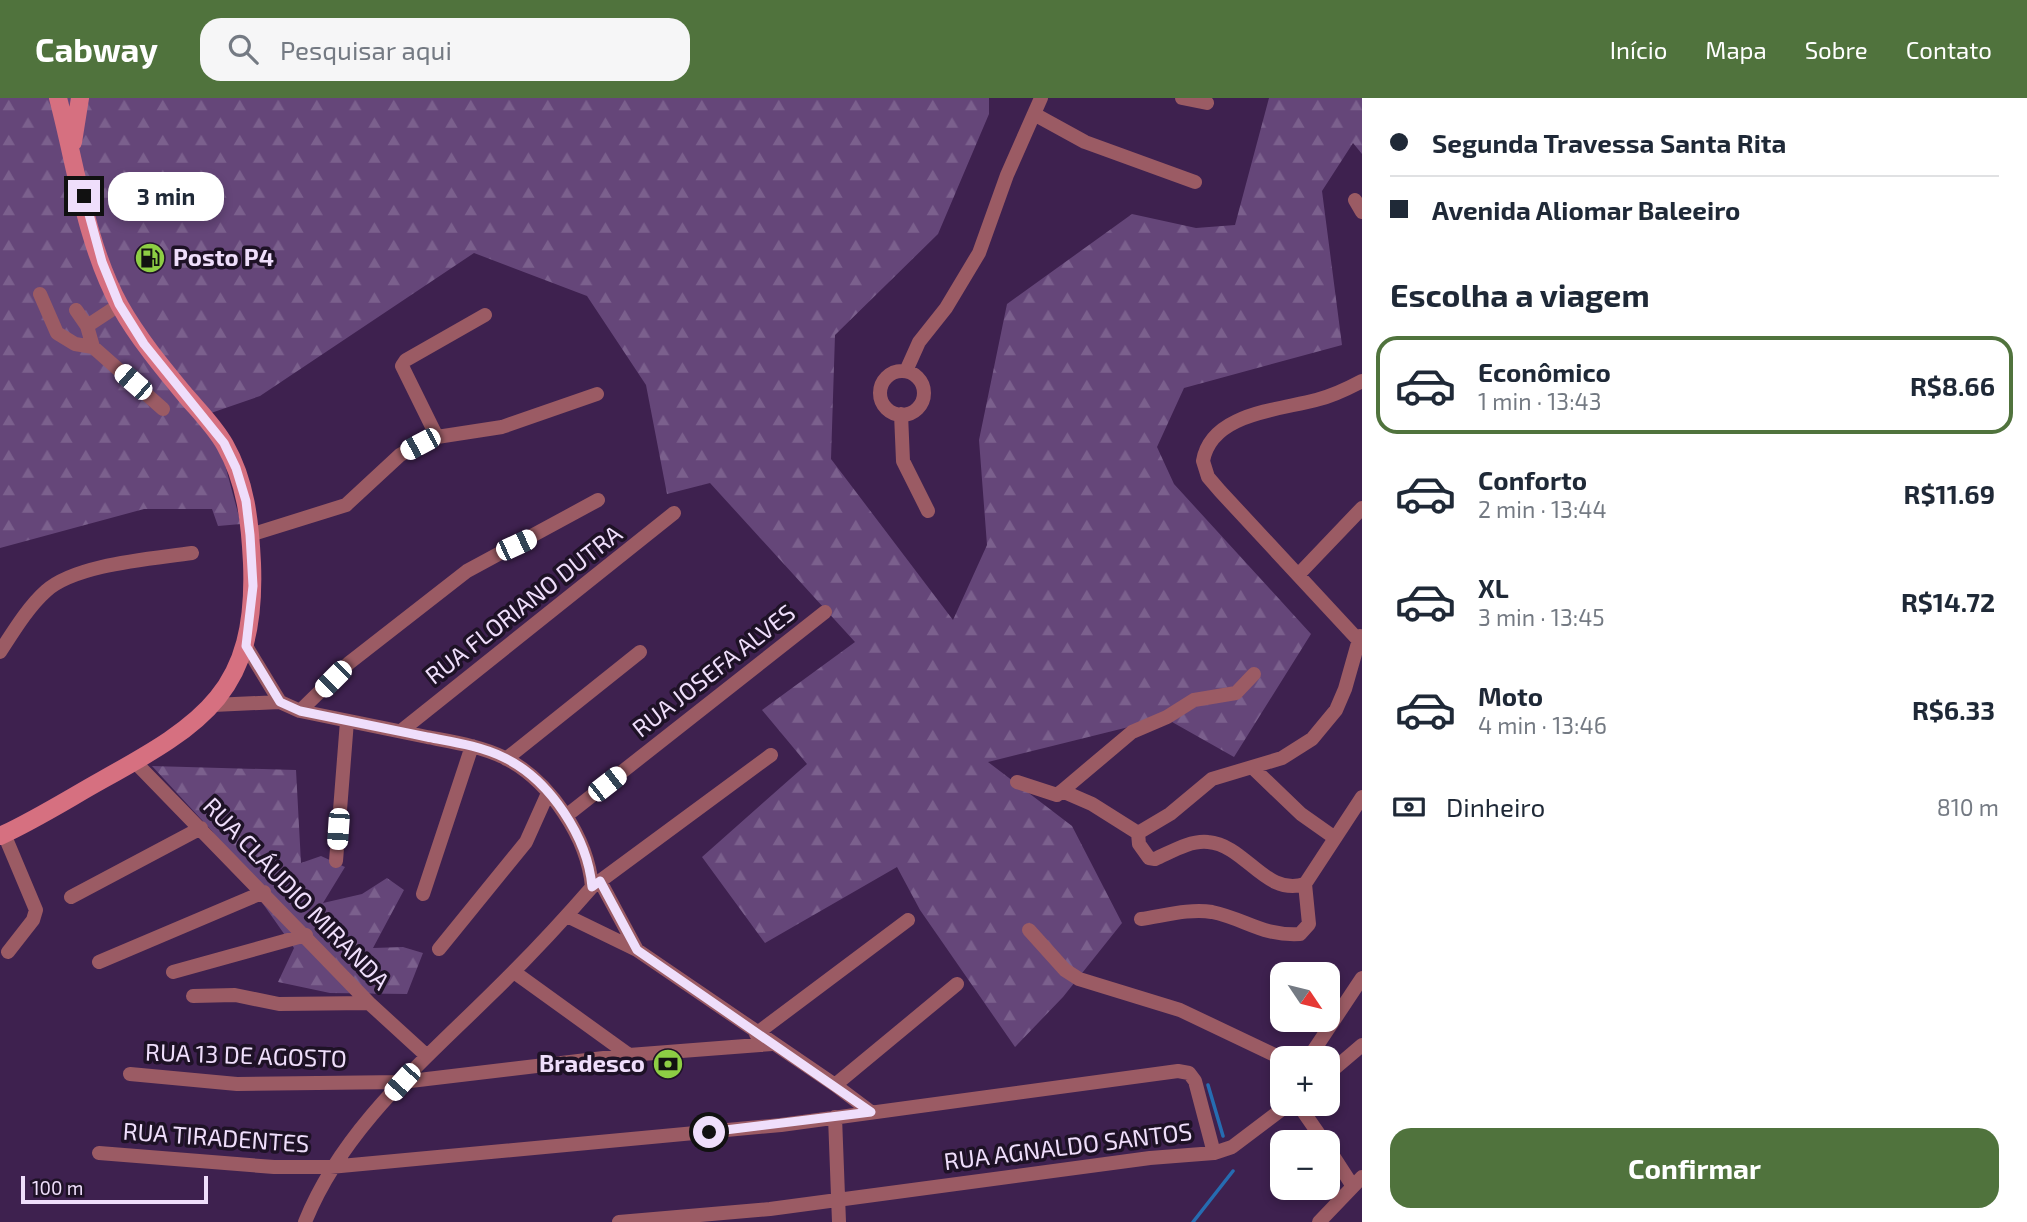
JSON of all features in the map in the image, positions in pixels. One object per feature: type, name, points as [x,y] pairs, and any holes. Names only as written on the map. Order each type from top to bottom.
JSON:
[{"type":"main road","points":[[2,835],[135,762],[190,727],[212,705],[233,677],[246,646],[253,586],[246,501],[224,443],[144,344],[119,304],[102,262],[58,98]]},
{"type":"main road","points":[[72,149],[80,98]]},
{"type":"street","points":[[906,371],[919,342],[946,308],[979,253],[1007,175],[1041,98]]},
{"type":"street","points":[[1182,98],[1207,103]]},
{"type":"street","points":[[1034,114],[1085,142],[1195,182]]},
{"type":"street","points":[[40,295],[57,333],[75,344],[93,347],[163,409]]},
{"type":"street","points":[[87,326],[119,304]]},
{"type":"street","points":[[76,310],[87,326],[93,347]]},
{"type":"street","points":[[438,437],[403,373],[402,366],[406,360],[485,315]]},
{"type":"street","points":[[906,371],[919,379],[924,393],[919,407],[901,414],[888,409],[881,391],[892,374],[906,371]]},
{"type":"street","points":[[1138,832],[1170,814],[1212,779],[1225,772],[1254,768],[1297,750],[1324,726],[1345,689],[1360,639],[1208,477],[1204,456],[1214,438],[1235,422],[1327,397],[1362,381]]},
{"type":"street","points":[[250,535],[346,505],[400,455],[438,437],[472,434],[502,427],[597,394]]},
{"type":"street","points":[[901,414],[902,461],[928,510]]},
{"type":"street","points":[[300,711],[349,663],[467,571],[598,500]]},
{"type":"street","points":[[1299,574],[1362,508]]},
{"type":"street","name":"RUA FLORIANO DUTRA","points":[[401,731],[674,513]]},
{"type":"street","points":[[0,652],[39,599],[63,580],[114,566],[192,552]]},
{"type":"street","name":"RUA JOSEFA ALVES","points":[[566,816],[825,612]]},
{"type":"street","points":[[246,646],[280,702]]},
{"type":"street","points":[[506,759],[640,652]]},
{"type":"street","points":[[1017,782],[1057,795],[1132,732],[1167,717],[1194,700],[1236,693],[1254,674]]},
{"type":"street","points":[[212,705],[280,702],[300,711],[472,746],[506,759],[548,793],[566,816],[586,853],[596,884],[637,950]]},
{"type":"street","points":[[336,861],[347,721]]},
{"type":"street","points":[[423,894],[472,746]]},
{"type":"street","points":[[305,1222],[331,1167],[402,1082],[514,972],[596,884],[771,755]]},
{"type":"street","name":"RUA CLÁUDIO MIRANDA","points":[[135,762],[306,935],[369,1003],[427,1056]]},
{"type":"street","points":[[1254,768],[1301,814],[1335,838]]},
{"type":"street","points":[[1062,791],[1101,808],[1138,832]]},
{"type":"street","points":[[439,949],[518,853],[538,819],[548,793]]},
{"type":"street","points":[[1138,832],[1139,844],[1149,858],[1155,859],[1198,842],[1210,842],[1238,854],[1279,886],[1294,888],[1305,884],[1362,797]]},
{"type":"street","points":[[71,897],[201,828]]},
{"type":"street","points":[[2,835],[36,910],[33,920],[8,952]]},
{"type":"street","points":[[1141,919],[1209,912],[1256,930],[1280,935],[1300,934],[1309,924],[1305,884]]},
{"type":"street","points":[[99,962],[264,892]]},
{"type":"street","points":[[567,916],[637,950],[871,1112]]},
{"type":"street","points":[[756,1034],[908,920]]},
{"type":"street","points":[[1029,930],[1065,970],[1096,985],[1180,1010],[1270,1053]]},
{"type":"street","points":[[173,972],[306,935]]},
{"type":"street","points":[[514,972],[629,1055]]},
{"type":"street","points":[[1317,1046],[1362,978]]},
{"type":"street","points":[[835,1085],[957,984]]},
{"type":"street","points":[[193,996],[235,995],[279,1004],[369,1003]]},
{"type":"street","name":"RUA 13 DE AGOSTO","points":[[130,1074],[237,1084],[402,1082],[629,1055],[772,1044]]},
{"type":"street","points":[[1340,1064],[1362,1045]]},
{"type":"street","name":"RUA TIRADENTES","points":[[99,1153],[274,1167],[331,1167],[769,1126],[1185,1072],[1195,1081],[1214,1153]]},
{"type":"street","points":[[835,1116],[839,1222]]},
{"type":"street","name":"RUA AGNALDO SANTOS","points":[[619,1222],[705,1216],[839,1201],[1150,1158],[1214,1153],[1232,1147],[1273,1116]]},
{"type":"street","points":[[1319,1222],[1357,1181],[1340,1162]]},
{"type":"green space","points":[[0,98],[989,98],[989,114],[938,234],[835,335],[831,459],[953,620],[987,545],[979,440],[1007,304],[1132,214],[1196,228],[1235,225],[1269,98],[1362,98],[1362,154],[1353,143],[1322,191],[1342,345],[1184,388],[1157,447],[1174,484],[1311,634],[1234,757],[1165,718],[988,762],[1072,826],[1122,923],[1063,997],[1015,1047],[920,910],[897,867],[765,943],[702,857],[807,764],[762,710],[855,642],[710,483],[667,494],[646,385],[587,296],[474,253],[260,396],[211,413],[241,524],[218,526],[212,509],[144,509],[0,548]]},
{"type":"green space","points":[[152,766],[296,770],[301,863],[321,856],[345,867],[323,903],[362,894],[387,878],[404,890],[373,948],[403,947],[423,953],[407,994],[330,993],[278,982],[294,948],[212,831]]},
{"type":"waterway","points":[[1208,1085],[1223,1136]]},
{"type":"waterway","points":[[1193,1222],[1233,1171]]},
{"type":"place","name":"Posto P4","points":[[150,258]]},
{"type":"place","name":"Bradesco","points":[[668,1064]]},
{"type":"route","points":[[84,196],[102,262],[119,304],[144,344],[224,443],[236,468],[246,501],[253,586],[246,646],[280,702],[300,711],[472,746],[506,759],[548,793],[566,816],[586,853],[592,887],[600,881],[637,950],[871,1112],[709,1132]]}]
